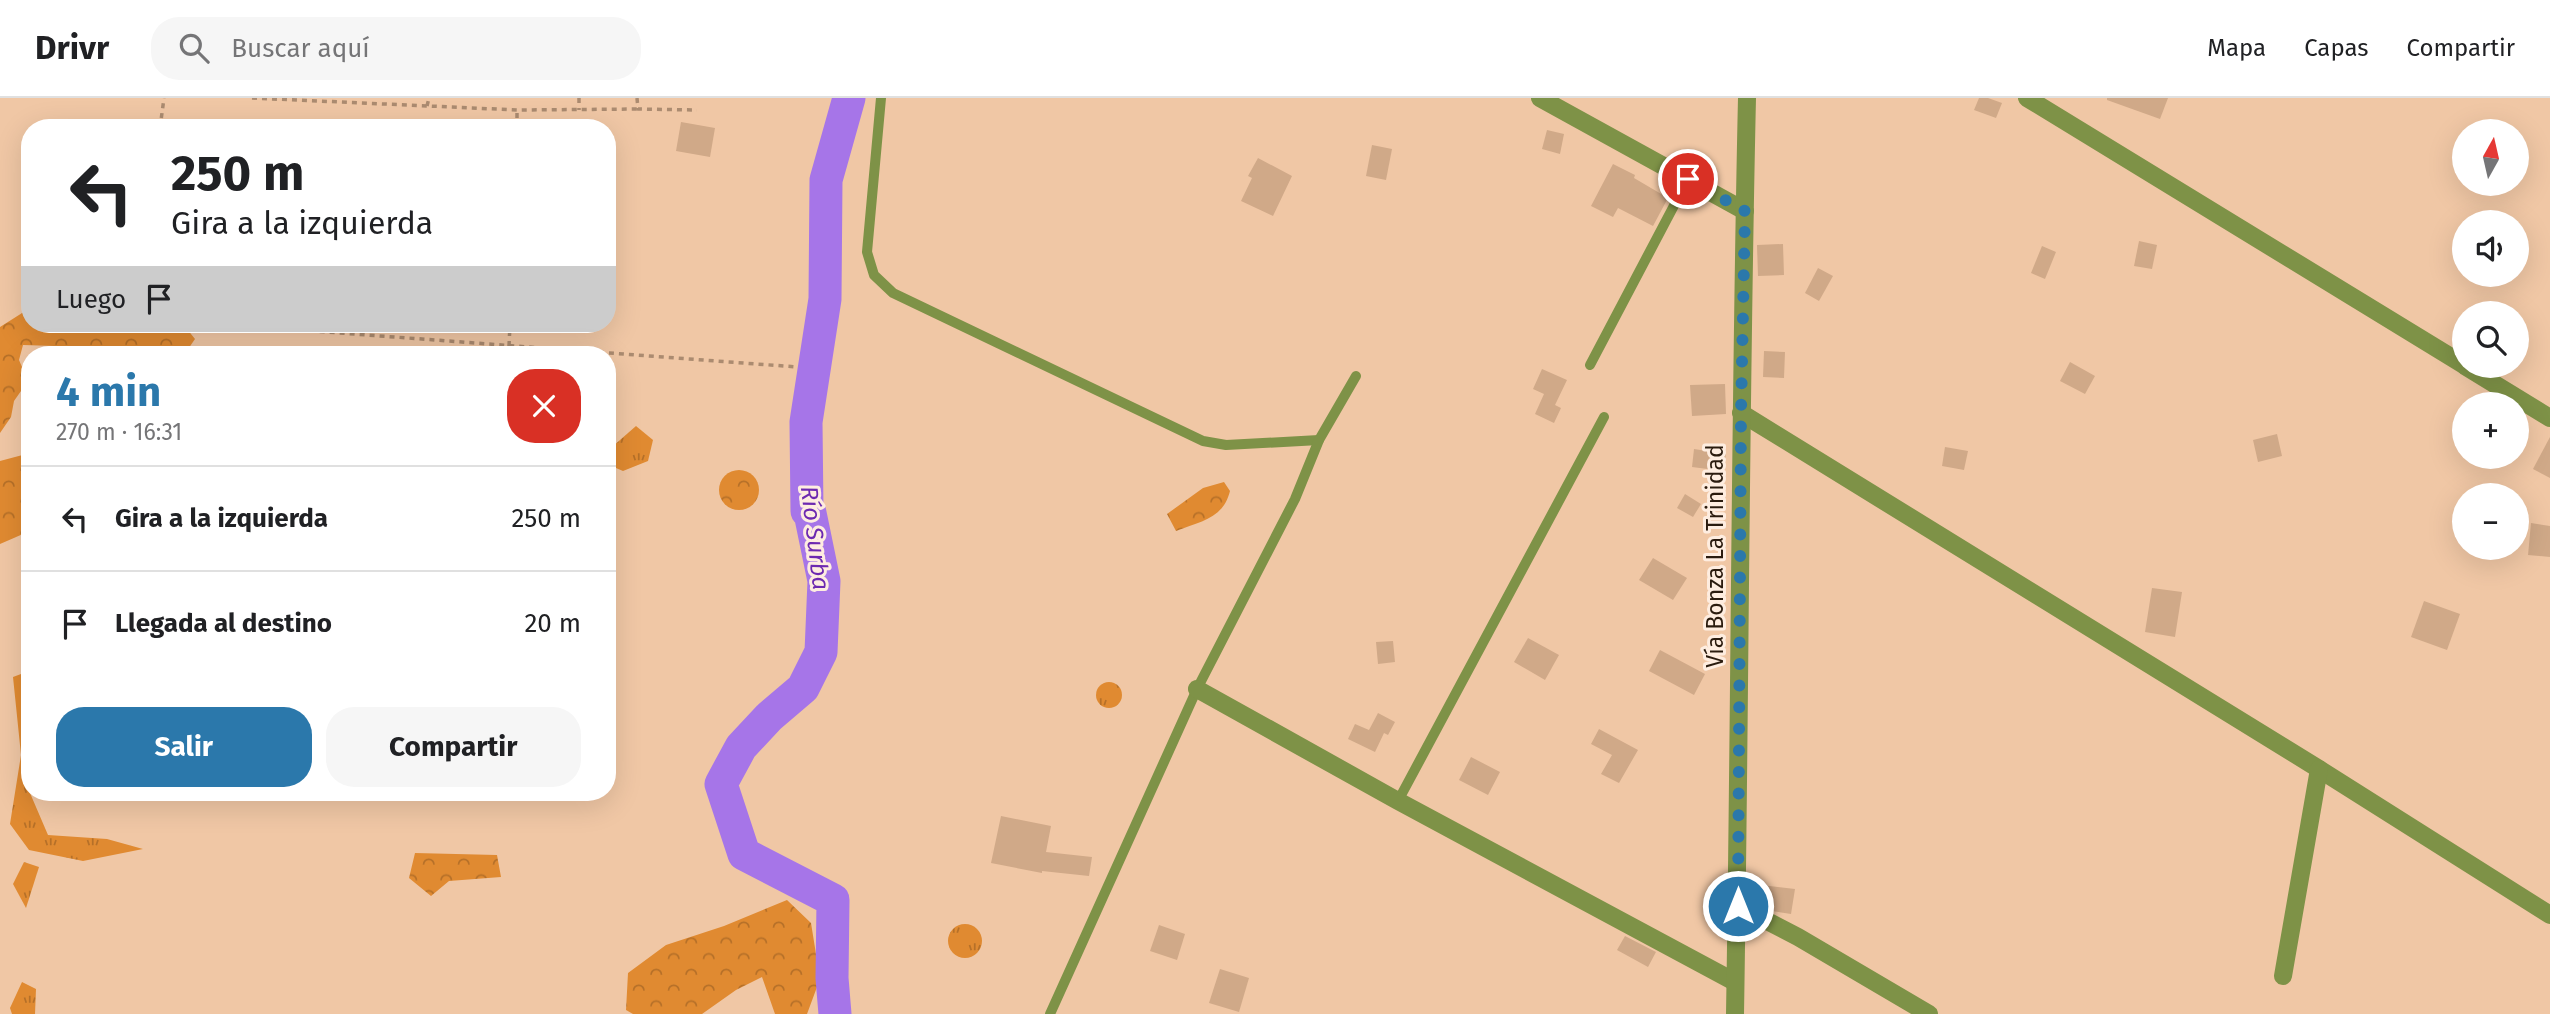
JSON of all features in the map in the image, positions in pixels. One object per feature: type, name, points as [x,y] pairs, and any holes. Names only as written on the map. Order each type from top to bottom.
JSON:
[{"type":"street","points":[[1540,98],[1745,211]]},
{"type":"street","name":"Vía Bonza La Trinidad","points":[[1735,1014],[1747,98]]},
{"type":"street","points":[[2027,98],[2452,359]]},
{"type":"street","points":[[2484,378],[2550,418]]},
{"type":"street","points":[[1741,413],[2319,769],[2550,915]]},
{"type":"street","points":[[1197,689],[1398,801],[1735,982]]},
{"type":"street","points":[[2284,976],[2319,769]]},
{"type":"street","points":[[1738,906],[1798,937],[1929,1014]]},
{"type":"lane","points":[[881,98],[867,252],[874,275],[892,293],[1203,441],[1226,445],[1319,440]]},
{"type":"lane","points":[[1590,365],[1688,179]]},
{"type":"lane","points":[[1050,1014],[1197,689],[1295,499],[1319,440],[1356,376]]},
{"type":"lane","points":[[1398,801],[1604,417]]},
{"type":"path","points":[[161,119],[164,98]]},
{"type":"path","points":[[252,98],[517,110],[697,110]]},
{"type":"path","points":[[427,106],[429,98]]},
{"type":"path","points":[[579,98],[579,110]]},
{"type":"path","points":[[637,98],[638,109]]},
{"type":"path","points":[[517,110],[517,119]]},
{"type":"path","points":[[338,333],[509,346],[510,333]]},
{"type":"path","points":[[616,354],[797,367]]},
{"type":"green space","points":[[21,314],[21,333],[190,333],[195,339],[190,346],[23,345],[19,360],[21,391],[14,401],[11,417],[0,433],[0,327]]},
{"type":"green space","points":[[636,426],[653,440],[648,461],[623,471],[616,468],[616,444]]},
{"type":"green space","points":[[21,455],[21,535],[0,544],[0,461]]},
{"type":"green space","points":[[739,470],[753,476],[759,490],[753,504],[739,510],[725,504],[719,490],[725,476]]},
{"type":"green space","points":[[1224,482],[1230,491],[1222,508],[1210,518],[1176,531],[1167,514],[1203,488]]},
{"type":"green space","points":[[21,674],[21,755],[13,677]]},
{"type":"green space","points":[[1109,682],[1118,686],[1122,695],[1118,704],[1109,708],[1100,704],[1096,695],[1100,686]]},
{"type":"green space","points":[[21,755],[21,801],[33,801],[48,835],[107,839],[143,849],[83,861],[29,850],[10,824]]},
{"type":"green space","points":[[415,853],[497,855],[501,877],[449,881],[431,896],[409,878]]},
{"type":"green space","points":[[24,862],[39,867],[26,908],[13,884]]},
{"type":"green space","points":[[787,900],[811,923],[817,987],[807,1014],[775,1014],[762,977],[736,990],[702,1014],[633,1014],[626,1010],[628,973],[666,945],[724,926]]},
{"type":"green space","points":[[965,924],[977,929],[982,941],[977,953],[965,958],[953,953],[948,941],[953,929]]},
{"type":"green space","points":[[22,982],[36,989],[35,1014],[12,1014],[10,1008]]},
{"type":"building","points":[[1979,98],[2002,103],[1996,118],[1974,110]]},
{"type":"building","points":[[2107,98],[2168,98],[2160,119]]},
{"type":"building","points":[[681,122],[715,128],[710,157],[676,151]]},
{"type":"building","points":[[1547,130],[1564,134],[1560,154],[1542,149]]},
{"type":"building","points":[[1372,145],[1392,149],[1386,180],[1366,176]]},
{"type":"building","points":[[1258,158],[1292,176],[1273,216],[1241,201],[1252,178],[1248,176]]},
{"type":"building","points":[[1613,164],[1635,175],[1634,178],[1668,198],[1653,226],[1618,208],[1613,217],[1591,206]]},
{"type":"building","points":[[2139,241],[2157,245],[2152,269],[2134,266]]},
{"type":"building","points":[[1783,244],[1784,275],[1758,276],[1757,245]]},
{"type":"building","points":[[2042,246],[2056,252],[2045,279],[2031,273]]},
{"type":"building","points":[[1818,268],[1833,276],[1819,301],[1805,293]]},
{"type":"building","points":[[1764,351],[1785,352],[1784,378],[1763,377]]},
{"type":"building","points":[[2070,362],[2095,376],[2085,394],[2060,381]]},
{"type":"building","points":[[1542,369],[1567,380],[1555,405],[1561,408],[1554,423],[1535,414],[1544,394],[1533,389]]},
{"type":"building","points":[[1725,384],[1726,414],[1692,416],[1690,385]]},
{"type":"building","points":[[2277,434],[2282,456],[2258,462],[2253,440]]},
{"type":"building","points":[[2550,437],[2550,478],[2533,469]]},
{"type":"building","points":[[1945,447],[1968,451],[1964,470],[1942,466]]},
{"type":"building","points":[[1694,449],[1726,454],[1723,471],[1692,467]]},
{"type":"building","points":[[1685,494],[1701,504],[1693,517],[1677,508]]},
{"type":"building","points":[[2531,523],[2550,526],[2550,557],[2529,555]]},
{"type":"building","points":[[1653,558],[1687,578],[1673,600],[1639,580]]},
{"type":"building","points":[[2152,588],[2182,592],[2175,637],[2145,632]]},
{"type":"building","points":[[2424,601],[2460,614],[2447,650],[2411,637]]},
{"type":"building","points":[[1528,638],[1559,655],[1545,680],[1514,662]]},
{"type":"building","points":[[1393,641],[1395,662],[1378,664],[1376,642]]},
{"type":"building","points":[[1660,650],[1705,674],[1694,695],[1649,671]]},
{"type":"building","points":[[1378,713],[1395,722],[1388,735],[1384,733],[1375,752],[1348,739],[1355,724],[1369,730]]},
{"type":"building","points":[[1599,729],[1638,750],[1619,783],[1601,774],[1612,755],[1591,744]]},
{"type":"building","points":[[1471,757],[1500,772],[1488,795],[1459,780]]},
{"type":"building","points":[[1001,816],[1051,826],[1046,852],[1092,857],[1089,876],[1042,873],[991,863]]},
{"type":"building","points":[[1761,885],[1795,889],[1791,914],[1772,911],[1759,904]]},
{"type":"building","points":[[1159,925],[1185,934],[1177,960],[1150,951]]},
{"type":"building","points":[[1625,936],[1656,952],[1648,967],[1617,950]]},
{"type":"building","points":[[1220,969],[1249,978],[1239,1012],[1209,1003]]},
{"type":"waterway","name":"Río Surba","points":[[835,1014],[832,978],[833,900],[744,854],[721,784],[741,747],[769,717],[803,688],[821,652],[824,581],[810,513],[807,511],[806,422],[825,299],[826,180],[849,98]]},
{"type":"route","points":[[1688,179],[1745,211],[1738,906]]}]
